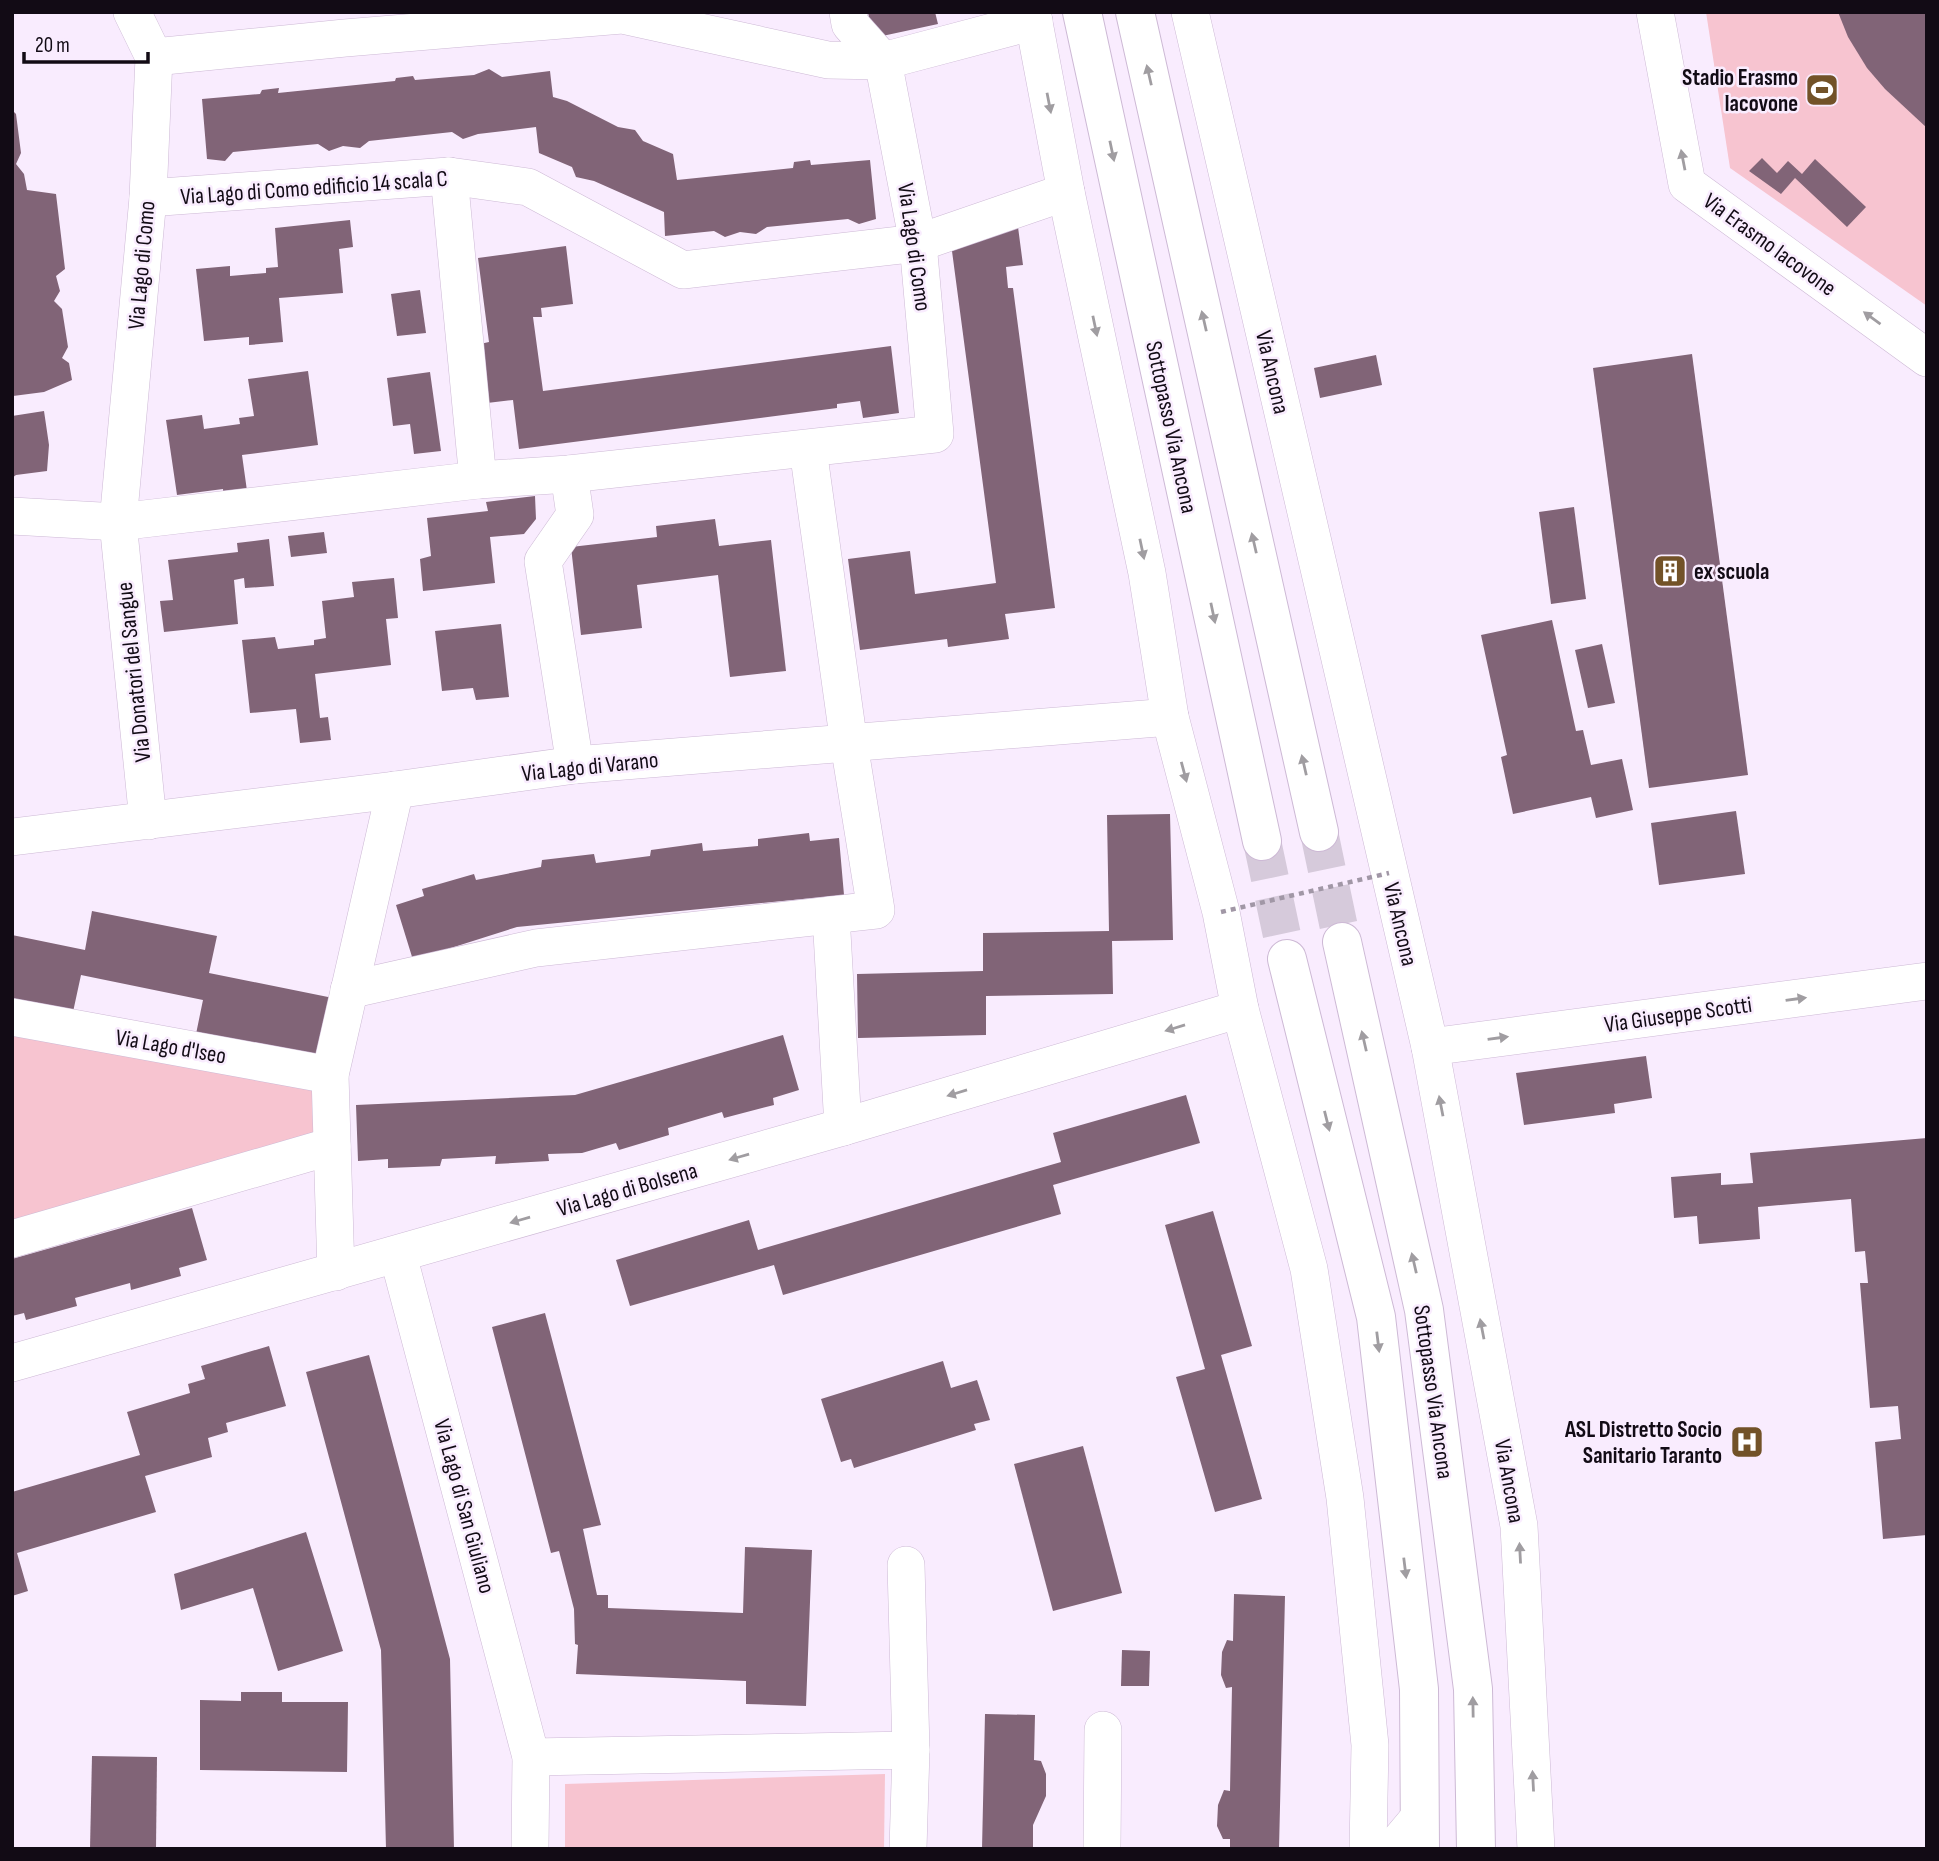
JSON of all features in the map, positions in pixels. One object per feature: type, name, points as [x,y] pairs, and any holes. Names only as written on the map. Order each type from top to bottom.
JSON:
[{"type":"street","name":"Via Lago di Como","points":[[118,522],[148,198],[153,57],[132,12]]},
{"type":"street","points":[[848,12],[850,24],[883,61]]},
{"type":"street","points":[[153,57],[348,25],[622,15],[828,60],[883,61],[1034,26],[1070,12]]},
{"type":"street","name":"Sottopasso Via Ancona","points":[[1083,12],[1262,841]]},
{"type":"street","points":[[1135,12],[1319,832]]},
{"type":"street","name":"Via Erasmo Iacovone","points":[[1655,12],[1687,184],[1927,358]]},
{"type":"street","name":"Via Ancona","points":[[1186,17],[1430,1047],[1519,1526],[1536,1849]]},
{"type":"street","points":[[1034,26],[1066,192],[1147,573],[1170,717],[1221,912],[1240,1009],[1309,1269],[1345,1498],[1370,1745],[1368,1849]]},
{"type":"street","name":"Via Lago di Como","points":[[808,449],[935,434],[918,243],[883,61]]},
{"type":"street","points":[[449,176],[478,480]]},
{"type":"street","name":"Via Lago di Como edificio 14 scala C","points":[[148,198],[449,176],[528,187],[683,271],[918,243],[1066,192]]},
{"type":"street","points":[[12,516],[118,522],[478,480],[569,474],[808,449],[849,744],[876,910],[536,948],[349,990]]},
{"type":"street","points":[[569,474],[575,515],[543,561],[575,765]]},
{"type":"street","name":"Via Donatori del Sangue","points":[[118,522],[148,821]]},
{"type":"street","name":"Via Lago di Varano","points":[[12,837],[575,765],[1170,717]]},
{"type":"street","points":[[336,1272],[330,1075],[396,790]]},
{"type":"street","points":[[831,915],[843,1127]]},
{"type":"street","name":"Sottopasso Via Ancona","points":[[1342,942],[1424,1310],[1473,1689],[1476,1849]]},
{"type":"street","name":"Sottopasso Via Ancona","points":[[1287,959],[1376,1317],[1419,1689],[1420,1833]]},
{"type":"street","name":"Via Giuseppe Scotti","points":[[1430,1047],[1927,981]]},
{"type":"street","name":"Via Lago di Bolsena","points":[[12,1363],[843,1127],[1240,1009]]},
{"type":"street","name":"Via Lago d'Iseo","points":[[12,1017],[330,1075]]},
{"type":"street","points":[[12,1239],[332,1146]]},
{"type":"street","name":"Via Lago di San Giuliano","points":[[398,1255],[531,1757],[530,1849]]},
{"type":"street","points":[[906,1565],[911,1750],[908,1849]]},
{"type":"street","points":[[1102,1849],[1103,1730]]},
{"type":"street","points":[[531,1757],[911,1750]]},
{"type":"street","points":[[1393,1849],[1420,1833]]},
{"type":"path","points":[[1221,912],[1389,873]]},
{"type":"shaded area","name":"Stadio Erasmo Iacovone","points":[[1706,12],[1927,12],[1927,306],[1730,168]]},
{"type":"shaded area","points":[[12,1034],[322,1085],[325,1130],[12,1220]]},
{"type":"shaded area","points":[[885,1774],[884,1849],[565,1849],[565,1784]]},
{"type":"building","points":[[868,12],[935,12],[938,24],[873,38]]},
{"type":"building","points":[[1838,12],[1927,12],[1927,128],[1885,89],[1867,68],[1848,37]]},
{"type":"building","points":[[489,69],[502,77],[550,71],[553,97],[567,101],[618,127],[635,130],[643,141],[673,154],[677,180],[793,168],[794,162],[810,160],[811,165],[870,160],[876,219],[859,224],[848,219],[767,227],[756,234],[740,232],[725,237],[714,231],[665,236],[664,212],[594,181],[576,177],[572,167],[539,153],[536,127],[478,134],[463,139],[452,132],[369,141],[360,148],[343,146],[329,151],[318,144],[233,152],[225,161],[207,159],[202,99],[260,94],[262,90],[279,88],[278,93],[395,81],[396,78],[413,76],[415,80],[474,75]]},
{"type":"building","points":[[12,110],[16,114],[21,153],[16,164],[24,174],[27,190],[56,194],[65,269],[56,276],[60,291],[54,301],[62,309],[68,347],[62,358],[69,363],[72,380],[44,392],[13,396]]},
{"type":"building","points":[[1762,158],[1777,173],[1788,161],[1802,174],[1815,159],[1866,207],[1847,227],[1795,178],[1781,194],[1749,171]]},
{"type":"building","points":[[350,220],[353,247],[339,249],[343,293],[279,298],[283,342],[249,345],[249,337],[204,341],[196,269],[230,266],[230,276],[266,273],[266,268],[278,267],[275,228]]},
{"type":"building","points":[[1018,227],[1023,265],[1006,267],[1008,288],[1013,288],[1055,608],[1005,614],[1009,639],[948,647],[947,639],[860,650],[848,559],[910,551],[915,594],[996,583],[950,236]]},
{"type":"building","points":[[566,246],[573,304],[541,308],[542,317],[533,317],[543,391],[891,346],[899,413],[863,418],[860,401],[837,404],[837,408],[519,449],[513,400],[487,403],[480,344],[489,342],[478,258]]},
{"type":"building","points":[[420,290],[426,333],[397,336],[391,294]]},
{"type":"building","name":"ex scuola","points":[[1692,354],[1748,775],[1649,788],[1593,368]]},
{"type":"building","points":[[1376,355],[1382,385],[1320,398],[1314,368]]},
{"type":"building","points":[[308,371],[318,445],[242,455],[248,498],[224,501],[223,489],[177,495],[166,420],[202,415],[204,429],[240,424],[239,418],[254,416],[248,379]]},
{"type":"building","points":[[430,372],[441,451],[414,454],[410,424],[393,426],[387,378]]},
{"type":"building","points":[[44,411],[49,445],[47,471],[16,475],[12,478],[12,416]]},
{"type":"building","points":[[535,496],[536,519],[524,534],[490,537],[495,583],[423,591],[420,559],[431,556],[427,518],[488,511],[486,502]]},
{"type":"building","points":[[1574,507],[1586,599],[1551,604],[1539,512]]},
{"type":"building","points":[[715,519],[719,546],[771,540],[786,671],[730,677],[718,575],[637,585],[642,628],[581,635],[571,547],[657,537],[656,526]]},
{"type":"building","points":[[324,532],[327,553],[291,557],[288,536]]},
{"type":"building","points":[[269,539],[274,586],[245,588],[244,578],[234,580],[238,624],[164,632],[160,601],[173,600],[168,560],[238,552],[237,543]]},
{"type":"building","points":[[394,578],[398,618],[386,619],[391,665],[315,674],[320,718],[328,717],[331,740],[300,743],[296,709],[250,713],[242,640],[275,637],[278,649],[314,645],[314,640],[326,638],[322,601],[354,597],[352,582]]},
{"type":"building","points":[[1552,620],[1576,731],[1583,730],[1591,765],[1622,759],[1633,810],[1596,818],[1591,797],[1513,814],[1501,757],[1507,755],[1481,635]]},
{"type":"building","points":[[501,624],[509,697],[476,700],[473,688],[442,691],[435,631]]},
{"type":"building","points":[[1602,644],[1615,703],[1588,708],[1575,650]]},
{"type":"building","points":[[1736,811],[1745,874],[1659,885],[1651,823]]},
{"type":"building","points":[[1170,814],[1173,940],[1112,941],[1113,994],[986,996],[986,1035],[858,1038],[857,974],[983,971],[983,933],[1109,931],[1107,815]]},
{"type":"building","points":[[809,833],[810,841],[839,838],[844,895],[517,927],[413,960],[396,905],[424,896],[422,889],[474,874],[476,880],[541,867],[542,860],[594,854],[596,863],[650,856],[651,850],[702,843],[703,851],[758,846],[758,839]]},
{"type":"building","points":[[92,911],[217,936],[209,973],[333,998],[320,1060],[196,1034],[203,1000],[81,975],[73,1012],[12,1000],[12,935],[85,950]]},
{"type":"building","points":[[783,1035],[799,1090],[773,1098],[774,1105],[724,1118],[722,1112],[668,1128],[669,1135],[619,1150],[616,1143],[582,1153],[548,1154],[549,1161],[495,1164],[496,1156],[442,1159],[440,1166],[388,1168],[388,1159],[358,1161],[356,1105],[575,1095]]},
{"type":"building","points":[[1646,1056],[1652,1098],[1614,1104],[1615,1113],[1524,1125],[1516,1073]]},
{"type":"building","points":[[1186,1095],[1200,1143],[1053,1185],[1061,1214],[783,1295],[774,1265],[630,1306],[616,1260],[749,1220],[758,1250],[1061,1162],[1053,1133]]},
{"type":"building","points":[[1927,1138],[1927,1535],[1883,1539],[1875,1442],[1901,1439],[1898,1406],[1870,1408],[1860,1283],[1868,1283],[1865,1251],[1855,1252],[1851,1199],[1758,1207],[1760,1239],[1699,1244],[1697,1216],[1674,1218],[1671,1177],[1721,1173],[1721,1185],[1753,1183],[1750,1153]]},
{"type":"building","points":[[192,1208],[207,1260],[179,1268],[181,1276],[131,1290],[130,1283],[75,1298],[77,1306],[26,1320],[24,1313],[12,1316],[12,1259]]},
{"type":"building","points":[[1213,1211],[1252,1346],[1221,1355],[1262,1499],[1215,1512],[1176,1377],[1205,1369],[1165,1225]]},
{"type":"building","points":[[545,1313],[601,1525],[583,1529],[597,1595],[608,1595],[608,1608],[743,1613],[745,1547],[812,1550],[806,1706],[746,1704],[746,1681],[576,1674],[578,1645],[575,1644],[574,1609],[559,1551],[551,1553],[492,1327]]},
{"type":"building","points":[[269,1346],[286,1406],[226,1423],[228,1432],[208,1438],[212,1457],[145,1476],[156,1512],[17,1553],[28,1591],[12,1596],[12,1492],[140,1455],[127,1412],[190,1393],[188,1384],[205,1379],[201,1366]]},
{"type":"building","points":[[369,1355],[450,1659],[454,1849],[386,1849],[381,1650],[306,1372]]},
{"type":"building","points":[[943,1361],[951,1388],[977,1380],[990,1420],[974,1424],[976,1430],[854,1468],[851,1459],[841,1462],[821,1399]]},
{"type":"building","points":[[1083,1446],[1122,1593],[1053,1611],[1014,1464]]},
{"type":"building","points":[[306,1532],[343,1651],[278,1671],[253,1588],[181,1610],[174,1574]]},
{"type":"building","points":[[1234,1594],[1285,1596],[1279,1849],[1230,1849],[1230,1839],[1223,1839],[1217,1826],[1218,1805],[1224,1790],[1230,1791],[1232,1687],[1226,1688],[1221,1675],[1222,1652],[1227,1640],[1233,1641]]},
{"type":"building","points":[[1122,1650],[1150,1651],[1149,1686],[1121,1686]]},
{"type":"building","points":[[241,1692],[282,1692],[282,1702],[348,1702],[347,1772],[200,1770],[200,1700],[241,1701]]},
{"type":"building","points":[[985,1714],[1035,1715],[1034,1760],[1041,1761],[1046,1774],[1046,1796],[1033,1825],[1033,1849],[982,1849]]},
{"type":"building","points":[[92,1756],[157,1757],[156,1849],[90,1849]]},
{"type":"tunnel","points":[[1319,832],[1342,942]]},
{"type":"tunnel","points":[[1262,841],[1287,959]]},
{"type":"place","name":"Stadio Erasmo Iacovone","points":[[1822,90]]},
{"type":"place","name":"ex scuola","points":[[1670,571]]},
{"type":"place","name":"ASL Distretto Socio Sanitario Taranto","points":[[1747,1442]]}]
